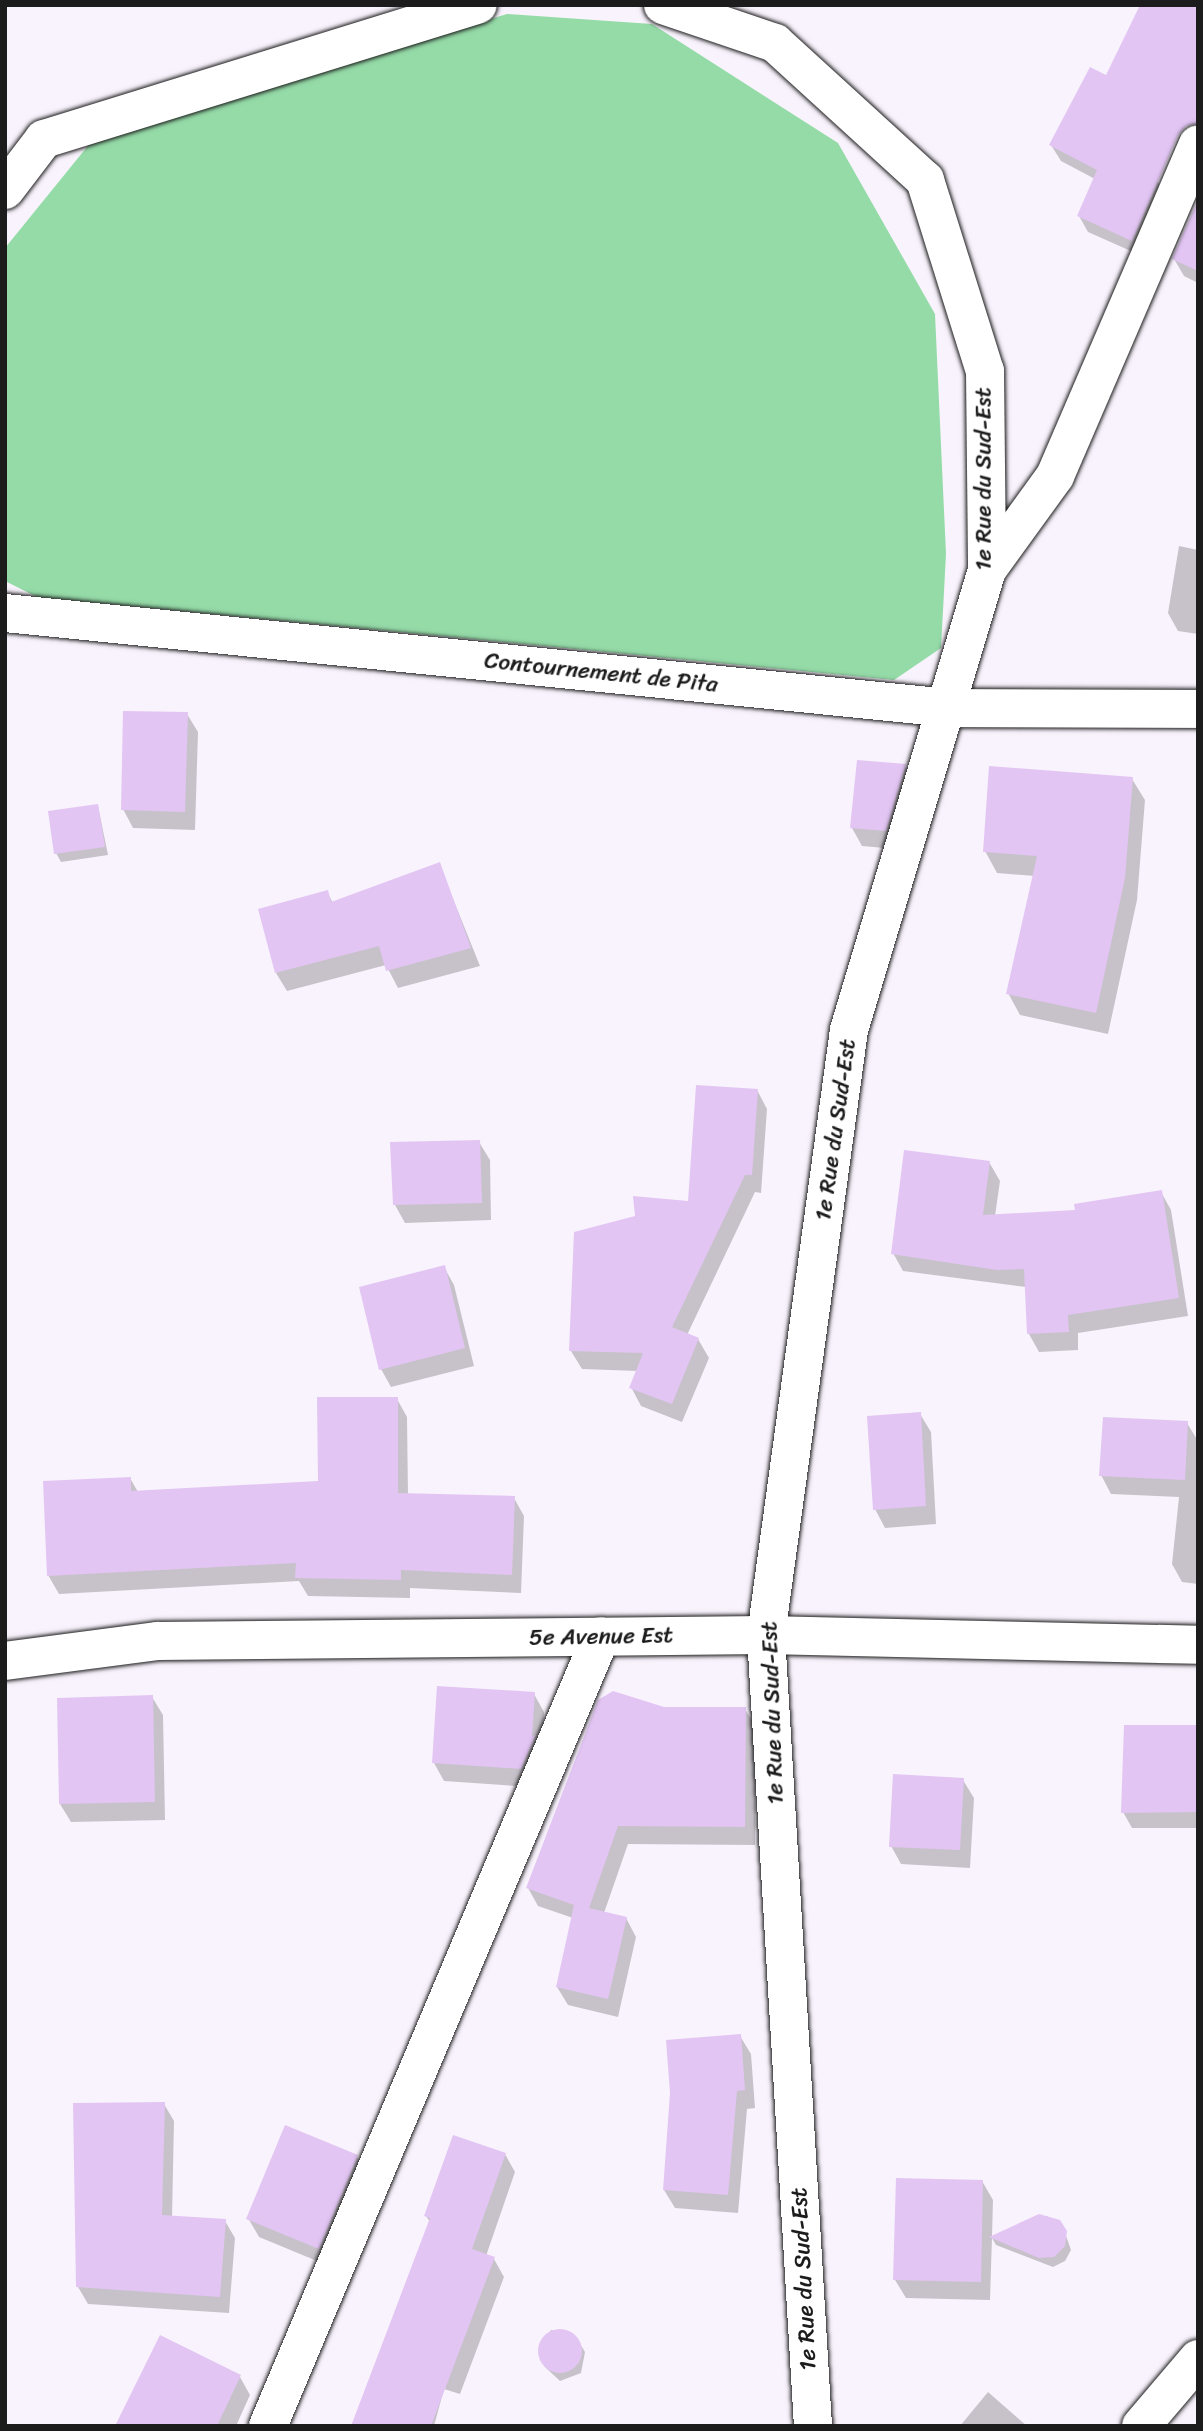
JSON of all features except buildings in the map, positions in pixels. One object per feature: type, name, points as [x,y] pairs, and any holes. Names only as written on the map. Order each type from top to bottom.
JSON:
[{"type":"street","points":[[5,190],[44,139],[478,5]]},
{"type":"street","name":"1e Rue du Sud-Est","points":[[663,5],[775,43],[925,180],[985,371],[987,570],[949,708],[849,1030],[766,1635],[813,2426]]},
{"type":"street","points":[[987,570],[1055,476],[1198,144]]},
{"type":"street","name":"Contournement de Pita","points":[[5,613],[949,708],[1198,709]]},
{"type":"street","name":"5e Avenue Est","points":[[5,1661],[157,1642],[601,1636],[766,1635],[1198,1645]]},
{"type":"street","points":[[268,2426],[601,1636]]},
{"type":"street","points":[[1141,2426],[1198,2359]]},
{"type":"green space","points":[[507,14],[652,24],[838,143],[935,314],[946,554],[941,648],[894,680],[37,597],[5,581],[5,248],[91,142]]}]
